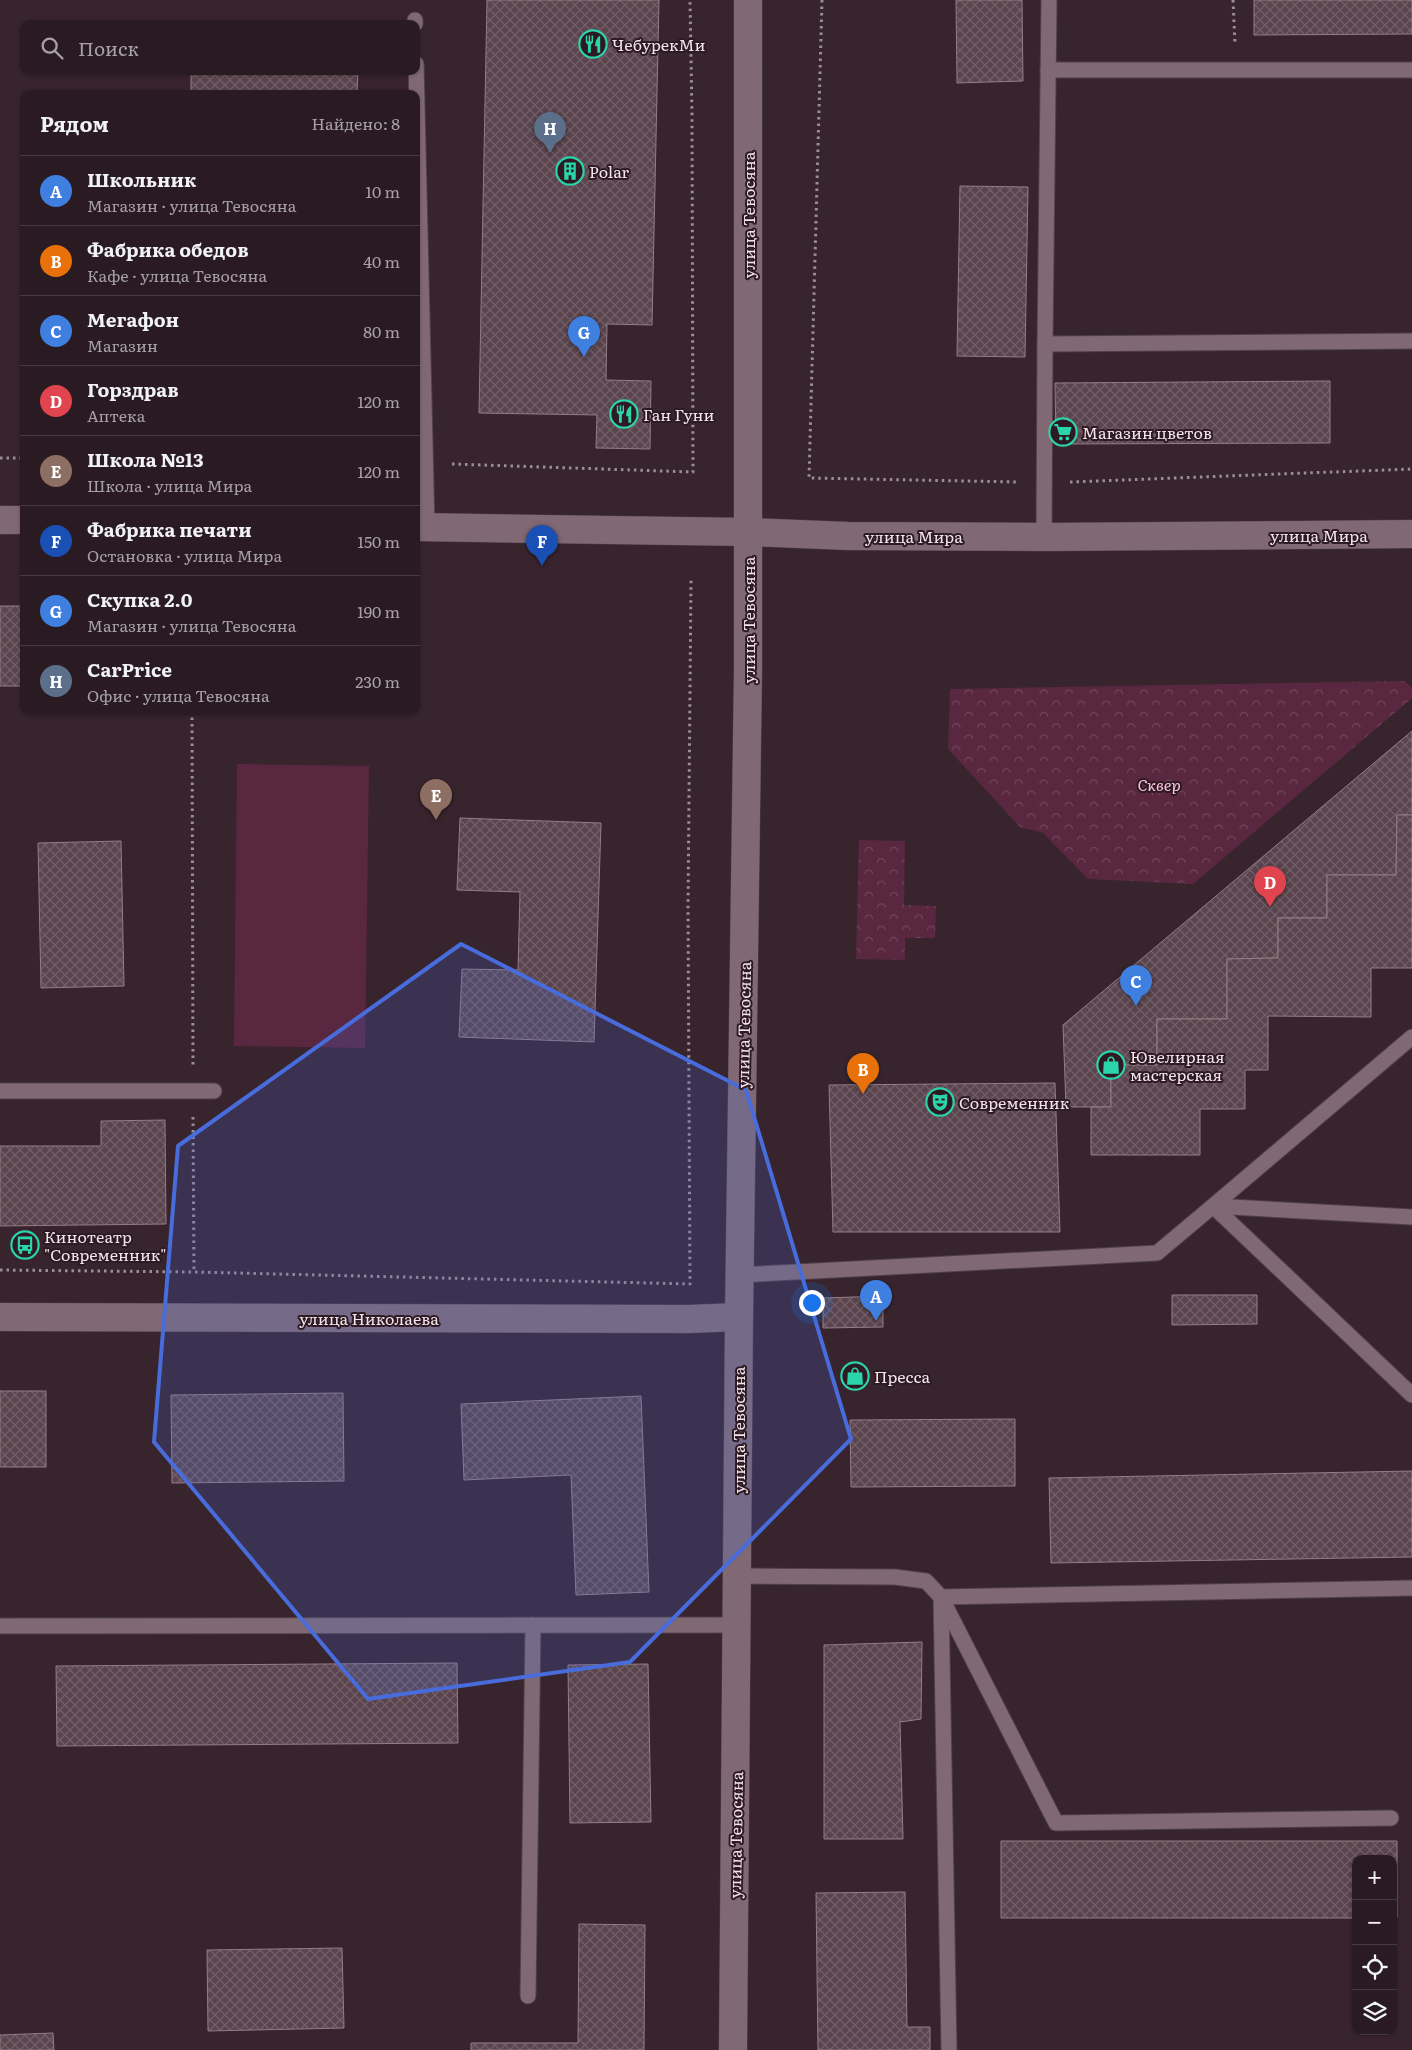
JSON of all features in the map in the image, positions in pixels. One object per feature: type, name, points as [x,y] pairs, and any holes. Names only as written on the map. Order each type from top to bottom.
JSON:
[{"type":"main road","name":"улица Тевосяна","points":[[733,2050],[748,532],[748,0]]},
{"type":"main road","points":[[0,520],[20,520]]},
{"type":"main road","name":"улица Мира","points":[[422,527],[748,532],[848,536],[1044,537],[1412,534]]},
{"type":"main road","name":"улица Николаева","points":[[0,1317],[689,1319],[739,1317]]},
{"type":"lane","points":[[1044,537],[1049,0]]},
{"type":"lane","points":[[1048,70],[1412,70]]},
{"type":"lane","points":[[416,75],[417,90]]},
{"type":"lane","points":[[420,241],[425,463],[422,527]]},
{"type":"lane","points":[[1045,344],[1412,341]]},
{"type":"lane","points":[[740,1275],[1157,1253],[1412,1037]]},
{"type":"lane","points":[[0,1091],[214,1091]]},
{"type":"lane","points":[[1213,1206],[1412,1217]]},
{"type":"lane","points":[[1213,1206],[1412,1395]]},
{"type":"lane","points":[[738,1576],[895,1577],[926,1581],[941,1597],[1056,1823],[1391,1818]]},
{"type":"lane","points":[[941,1597],[1412,1588]]},
{"type":"lane","points":[[941,1597],[949,2050]]},
{"type":"lane","points":[[0,1626],[737,1626]]},
{"type":"lane","points":[[528,1996],[533,1626]]},
{"type":"path","points":[[425,463],[693,472],[690,0]]},
{"type":"path","points":[[822,0],[809,478],[1044,483],[1412,469]]},
{"type":"path","points":[[1233,0],[1236,70]]},
{"type":"path","points":[[0,458],[20,458]]},
{"type":"path","points":[[0,1270],[194,1272],[690,1284],[688,909],[691,580]]},
{"type":"path","points":[[192,715],[194,1272]]},
{"type":"highlighted area","points":[[461,944],[746,1090],[851,1439],[630,1662],[368,1699],[154,1442],[178,1146]]},
{"type":"green space","name":"Сквер","points":[[1405,681],[1412,688],[1412,698],[1193,884],[1088,879],[1043,833],[1020,827],[948,749],[950,689]]},
{"type":"green space","points":[[237,764],[369,766],[365,1048],[234,1046]]},
{"type":"green space","points":[[859,840],[905,841],[904,905],[936,906],[935,938],[905,938],[905,960],[856,959]]},
{"type":"building","name":"Polar","points":[[487,0],[659,0],[652,325],[607,324],[606,380],[651,381],[650,449],[596,448],[597,415],[479,413]]},
{"type":"building","points":[[956,0],[1022,0],[1023,81],[957,83]]},
{"type":"building","points":[[1254,0],[1412,0],[1412,34],[1254,35]]},
{"type":"building","points":[[191,75],[358,75],[357,90],[191,90]]},
{"type":"building","points":[[960,186],[1028,187],[1025,357],[957,356]]},
{"type":"building","points":[[1330,381],[1330,443],[1056,444],[1055,383]]},
{"type":"building","points":[[0,606],[20,606],[20,686],[0,686]]},
{"type":"building","points":[[1412,731],[1412,815],[1397,815],[1396,875],[1327,875],[1327,918],[1278,918],[1278,958],[1227,959],[1227,1019],[1157,1019],[1157,1065],[1111,1065],[1111,1107],[1066,1107],[1063,1025]]},
{"type":"building","points":[[1397,815],[1412,815],[1412,968],[1371,968],[1371,1017],[1268,1016],[1268,1070],[1245,1070],[1245,1109],[1200,1109],[1200,1155],[1091,1155],[1091,1107],[1111,1107],[1111,1065],[1157,1065],[1157,1019],[1227,1019],[1227,959],[1278,958],[1278,918],[1327,918],[1327,875],[1396,875]]},
{"type":"building","points":[[460,818],[601,823],[594,1042],[459,1037],[462,969],[518,970],[520,892],[457,890]]},
{"type":"building","points":[[121,841],[124,986],[41,988],[38,843]]},
{"type":"building","points":[[1055,1083],[1060,1232],[833,1232],[829,1085]]},
{"type":"building","points":[[165,1120],[166,1224],[0,1226],[0,1146],[101,1146],[101,1121]]},
{"type":"building","points":[[1172,1295],[1257,1295],[1257,1324],[1172,1325]]},
{"type":"building","points":[[883,1296],[883,1327],[823,1328],[823,1298]]},
{"type":"building","points":[[0,1391],[46,1391],[46,1467],[0,1467]]},
{"type":"building","points":[[343,1393],[344,1481],[172,1483],[171,1395]]},
{"type":"building","points":[[641,1396],[649,1592],[576,1595],[571,1475],[464,1480],[461,1404]]},
{"type":"building","points":[[1015,1419],[1015,1486],[851,1487],[850,1420]]},
{"type":"building","points":[[1412,1471],[1412,1557],[1051,1563],[1049,1478]]},
{"type":"building","points":[[922,1642],[921,1719],[900,1722],[903,1839],[824,1839],[824,1645]]},
{"type":"building","points":[[457,1663],[458,1743],[57,1746],[56,1666]]},
{"type":"building","points":[[648,1664],[651,1822],[570,1823],[568,1665]]},
{"type":"building","points":[[1001,1841],[1397,1841],[1397,1855],[1352,1855],[1352,1918],[1001,1918]]},
{"type":"building","points":[[905,1892],[907,2027],[930,2027],[930,2050],[818,2050],[816,1893]]},
{"type":"building","points":[[579,1924],[645,1925],[644,2050],[471,2050],[471,2043],[578,2043]]},
{"type":"building","points":[[342,1948],[344,2028],[208,2031],[207,1950]]},
{"type":"building","points":[[53,2033],[54,2050],[0,2050],[0,2035]]},
{"type":"place","name":"ЧебурекМи","points":[[593,44]]},
{"type":"place","name":"CarPrice","points":[[550,153]]},
{"type":"place","name":"Polar","points":[[570,171]]},
{"type":"place","name":"Скупка 2.0","points":[[584,357]]},
{"type":"place","name":"Ган Гуни","points":[[624,414]]},
{"type":"place","name":"Магазин цветов","points":[[1063,432]]},
{"type":"place","name":"Фабрика печати","points":[[542,566]]},
{"type":"place","name":"Школа №13","points":[[436,820]]},
{"type":"place","name":"Горздрав","points":[[1270,907]]},
{"type":"place","name":"Мегафон","points":[[1136,1006]]},
{"type":"place","name":"Ювелирная мастерская","points":[[1111,1065]]},
{"type":"place","name":"Фабрика обедов","points":[[863,1094]]},
{"type":"place","name":"Современник","points":[[940,1102]]},
{"type":"place","name":"Кинотеатр \"Современник\"","points":[[25,1245]]},
{"type":"place","name":"Школьник","points":[[876,1321]]},
{"type":"place","name":"Пресса","points":[[855,1376]]}]
